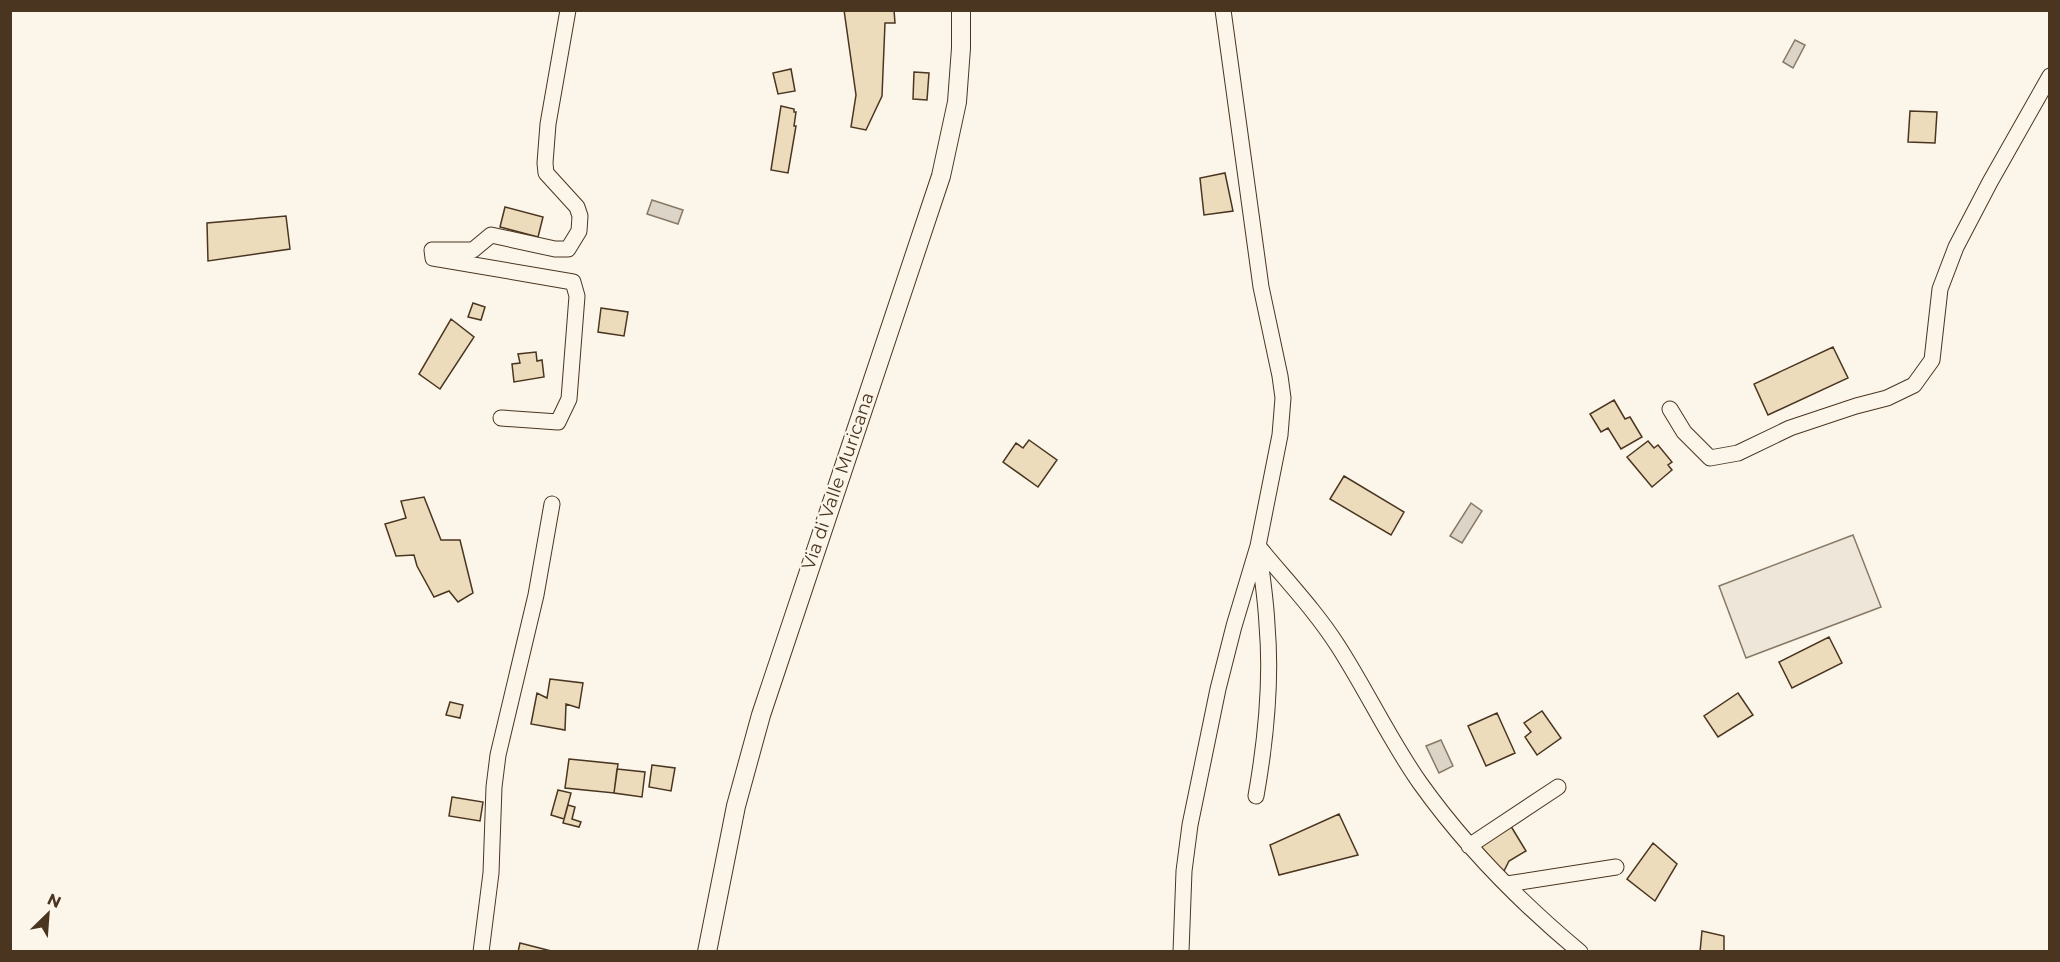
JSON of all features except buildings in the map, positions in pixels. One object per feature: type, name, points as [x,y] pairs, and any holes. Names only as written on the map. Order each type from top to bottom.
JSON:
[{"type":"street","points":[[501,418],[558,422],[568,399],[577,296],[573,282],[433,258],[432,250],[473,250],[491,235],[555,249],[568,249],[579,231],[580,216],[577,207],[546,172],[545,163],[548,124],[568,10]]},
{"type":"street","name":"Via di Valle Muricana","points":[[707,951],[734,817],[761,715],[941,176],[958,92],[962,48],[961,10]]},
{"type":"street","points":[[1181,951],[1184,871],[1190,825],[1218,689],[1258,546],[1280,435],[1283,398],[1262,297],[1223,10]]},
{"type":"street","points":[[1670,409],[1684,432],[1710,458],[1738,453],[1790,428],[1887,398],[1914,385],[1932,360],[1940,289],[1956,247],[2049,76]]},
{"type":"street","points":[[480,951],[491,873],[494,788],[498,755],[536,595],[552,504]]},
{"type":"street","points":[[1256,796],[1267,721],[1268,676],[1268,627],[1258,546]]},
{"type":"street","points":[[1258,546],[1338,645],[1411,771],[1470,846],[1541,919],[1580,951]]},
{"type":"street","points":[[1470,846],[1558,787]]},
{"type":"street","points":[[1507,884],[1616,867]]},
{"type":"shaded area","points":[[1795,40],[1805,45],[1793,68],[1783,62]]},
{"type":"shaded area","points":[[652,200],[683,210],[678,224],[647,214]]},
{"type":"shaded area","points":[[1471,503],[1482,511],[1462,543],[1450,536]]},
{"type":"shaded area","points":[[1853,535],[1881,607],[1746,658],[1719,586]]},
{"type":"shaded area","points":[[1441,740],[1453,766],[1439,773],[1426,746]]}]
